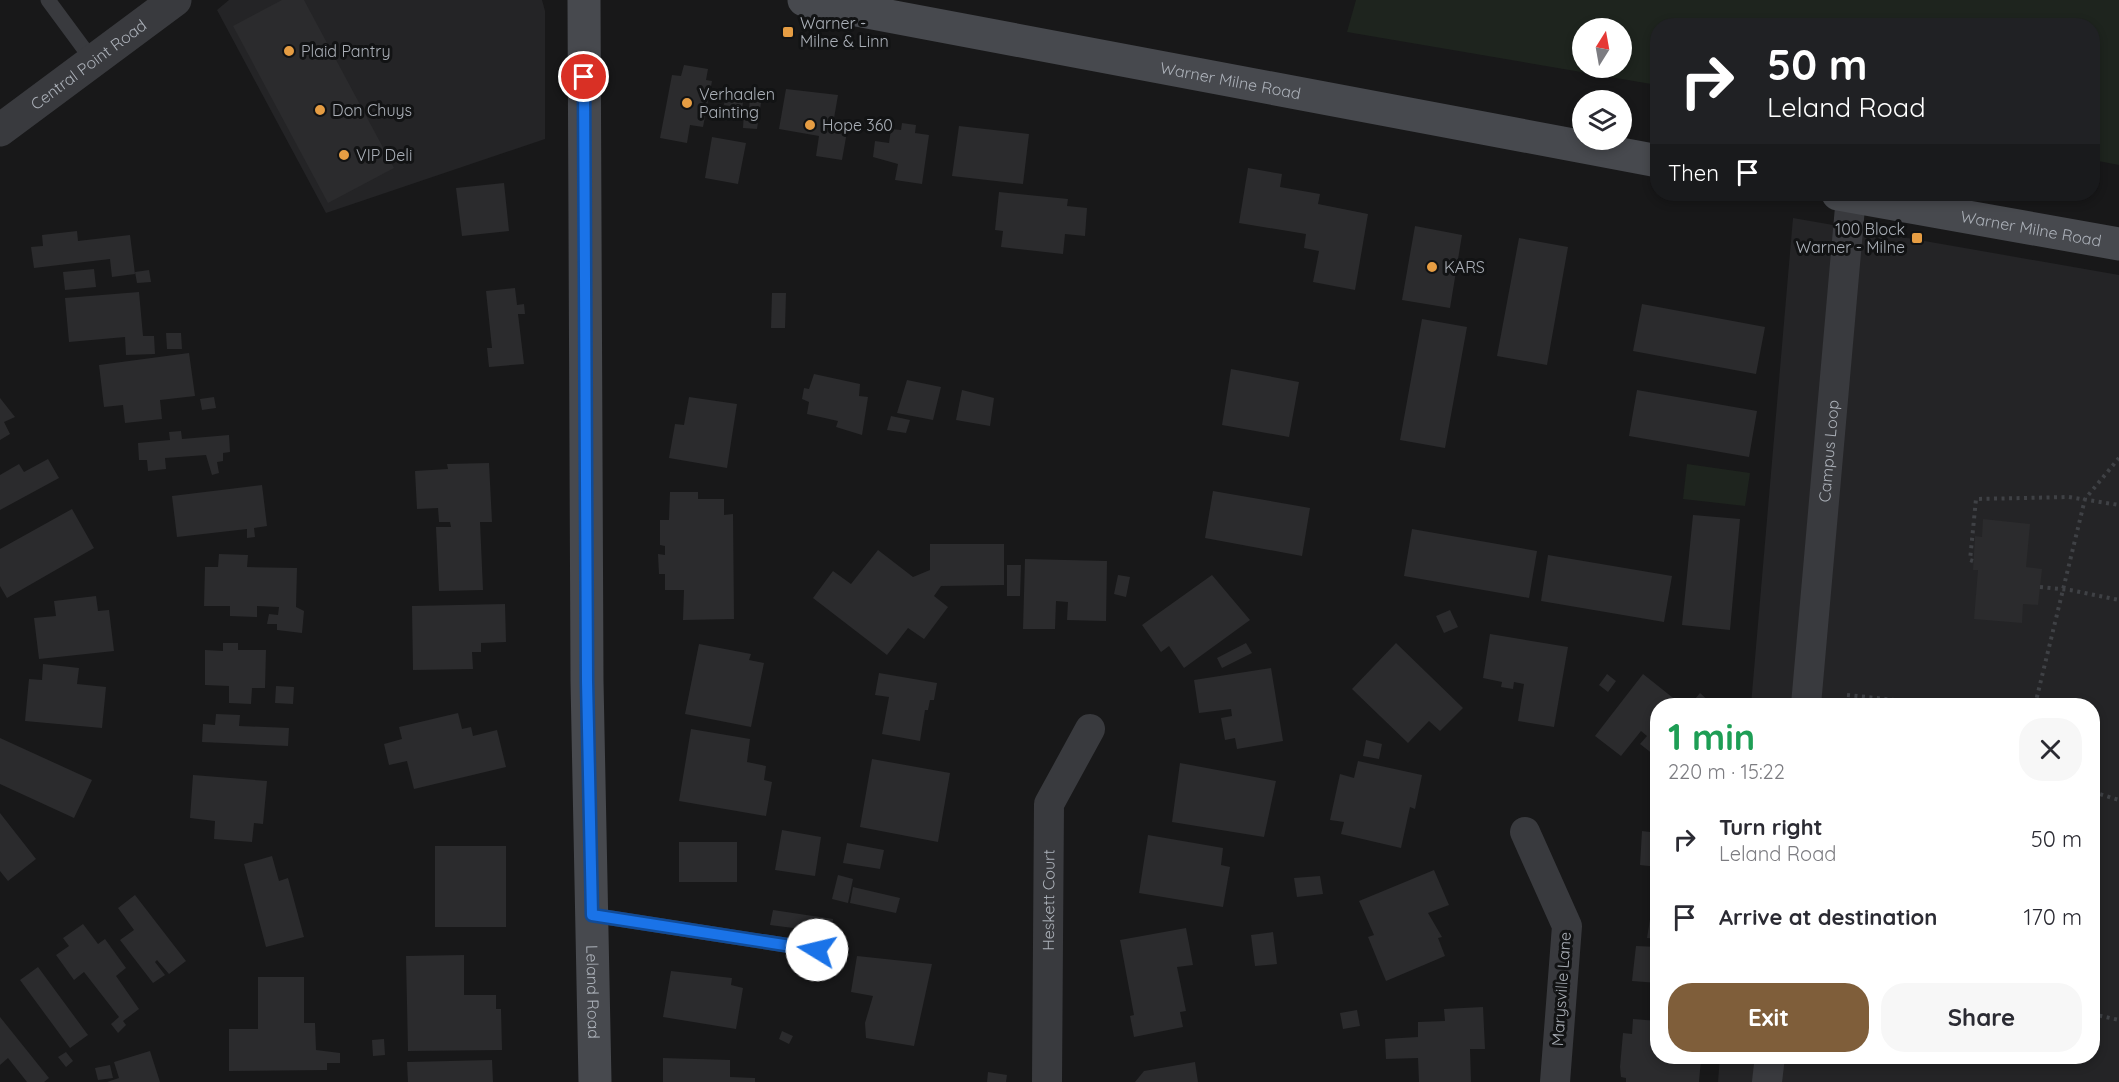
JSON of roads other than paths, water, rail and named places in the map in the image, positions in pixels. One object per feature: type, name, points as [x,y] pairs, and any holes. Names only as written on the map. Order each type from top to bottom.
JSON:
[{"type":"main road","name":"Leland Road","points":[[584,0],[587,669],[595,1082]]},
{"type":"main road","name":"Warner Milne Road","points":[[804,0],[1650,159]]},
{"type":"main road","name":"Warner Milne Road","points":[[1878,201],[2119,244]]},
{"type":"street","name":"Central Point Road","points":[[0,130],[175,0]]},
{"type":"street","name":"Campus Loop","points":[[1807,698],[1844,201]]},
{"type":"street","name":"Heskett Court","points":[[1047,1082],[1049,804],[1090,729]]},
{"type":"street","name":"Marysville Lane","points":[[1525,832],[1567,926],[1555,1082]]},
{"type":"street","points":[[1767,1082],[1769,1064]]},
{"type":"lane","points":[[48,0],[93,61]]},
{"type":"lane","points":[[592,915],[817,950]]},
{"type":"place","name":"Warner - Milne & Linn","points":[[788,32]]},
{"type":"place","name":"Plaid Pantry","points":[[289,51]]},
{"type":"place","name":"Verhaalen Painting","points":[[687,103]]},
{"type":"place","name":"Don Chuys","points":[[320,110]]},
{"type":"place","name":"Hope 360","points":[[810,125]]},
{"type":"place","name":"VIP Deli","points":[[344,155]]},
{"type":"place","name":"100 Block Warner - Milne","points":[[1917,238]]},
{"type":"place","name":"KARS","points":[[1432,267]]}]
